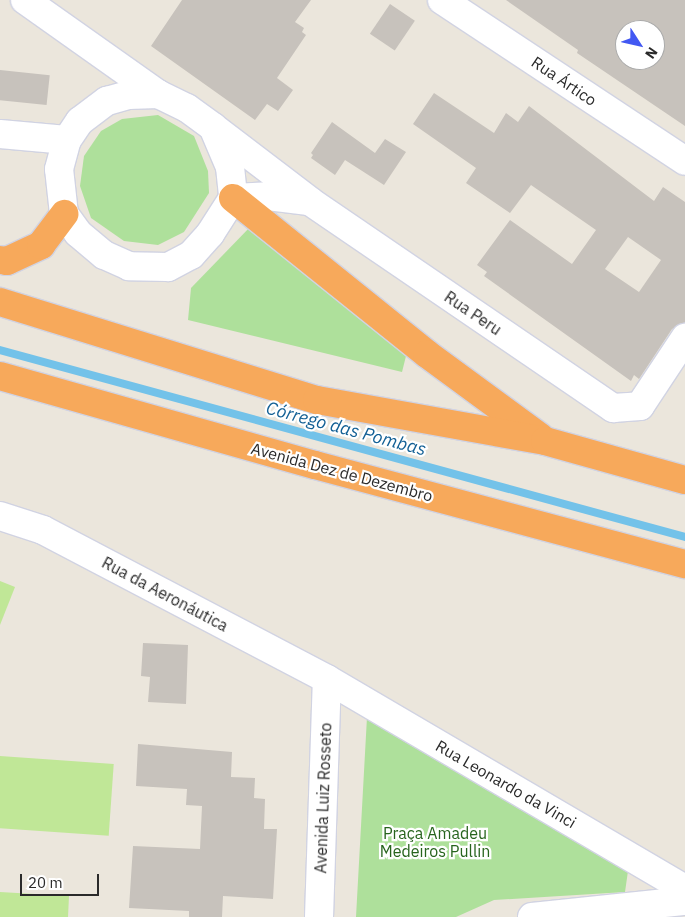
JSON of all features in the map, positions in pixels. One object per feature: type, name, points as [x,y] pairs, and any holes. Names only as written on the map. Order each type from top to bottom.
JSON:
[{"type":"highway","points":[[233,198],[427,354],[545,440]]},
{"type":"highway","points":[[0,260],[7,261],[41,245],[64,214]]},
{"type":"highway","points":[[0,302],[317,400],[545,440],[685,480]]},
{"type":"highway","name":"Avenida Dez de Dezembro","points":[[0,376],[315,465],[685,564]]},
{"type":"street","points":[[25,0],[94,51],[158,94],[187,108],[213,128],[230,167],[233,198],[210,234],[191,255],[168,267],[128,266],[104,254],[78,233],[64,214],[59,169],[66,140],[80,121],[107,101],[128,95],[158,94]]},
{"type":"street","name":"Rua Ártico","points":[[442,0],[685,161]]},
{"type":"street","points":[[94,51],[107,101]]},
{"type":"street","name":"Rua Peru","points":[[213,128],[311,202],[613,408],[640,406],[685,338]]},
{"type":"street","points":[[0,134],[66,140]]},
{"type":"street","name":"Rua Peru","points":[[233,198],[268,196],[311,202]]},
{"type":"street","name":"Rua da Aeronáutica","points":[[0,516],[43,530],[327,679]]},
{"type":"street","name":"Rua Leonardo da Vinci","points":[[327,679],[685,889]]},
{"type":"street","name":"Avenida Luiz Rosseto","points":[[320,917],[327,679]]},
{"type":"street","points":[[532,917],[685,901]]},
{"type":"green space","points":[[158,115],[194,136],[208,171],[209,193],[184,232],[158,245],[124,241],[91,218],[80,186],[84,156],[101,131],[122,119]]},
{"type":"green space","points":[[251,226],[406,356],[402,372],[188,320],[191,288]]},
{"type":"green space","points":[[0,581],[15,587],[0,625]]},
{"type":"green space","name":"Praça Amadeu Medeiros Pullin","points":[[367,717],[628,871],[625,892],[494,900],[456,917],[356,917]]},
{"type":"green space","points":[[0,756],[114,764],[109,836],[0,828]]},
{"type":"green space","points":[[0,892],[69,896],[68,917],[0,917]]},
{"type":"building","points":[[182,0],[311,0],[295,22],[304,28],[302,32],[306,35],[277,78],[293,90],[278,111],[267,104],[255,120],[151,46]]},
{"type":"building","points":[[506,0],[685,0],[685,126],[577,53],[578,50]]},
{"type":"building","points":[[390,4],[415,21],[395,51],[370,34]]},
{"type":"building","points":[[0,70],[50,75],[47,105],[0,100]]},
{"type":"building","points":[[434,93],[494,133],[506,113],[518,122],[529,106],[654,201],[663,187],[685,202],[685,323],[672,329],[639,379],[634,375],[631,381],[484,276],[487,272],[477,265],[510,220],[572,264],[596,230],[531,185],[510,213],[466,183],[476,168],[413,124]],"holes":[[[628,237],[661,260],[639,292],[605,269]]]},
{"type":"building","points":[[332,122],[375,153],[385,139],[406,152],[384,185],[345,160],[335,175],[311,158],[313,155],[311,153]]},
{"type":"building","points":[[143,643],[188,645],[186,704],[148,702],[150,677],[141,676]]},
{"type":"building","points":[[138,744],[232,752],[231,777],[255,778],[254,798],[265,799],[264,829],[277,829],[273,899],[223,896],[222,917],[189,917],[189,911],[129,908],[133,846],[200,849],[202,806],[186,805],[187,789],[136,786]]},
{"type":"waterway","name":"Córrego das Pombas","points":[[0,350],[685,537]]}]
